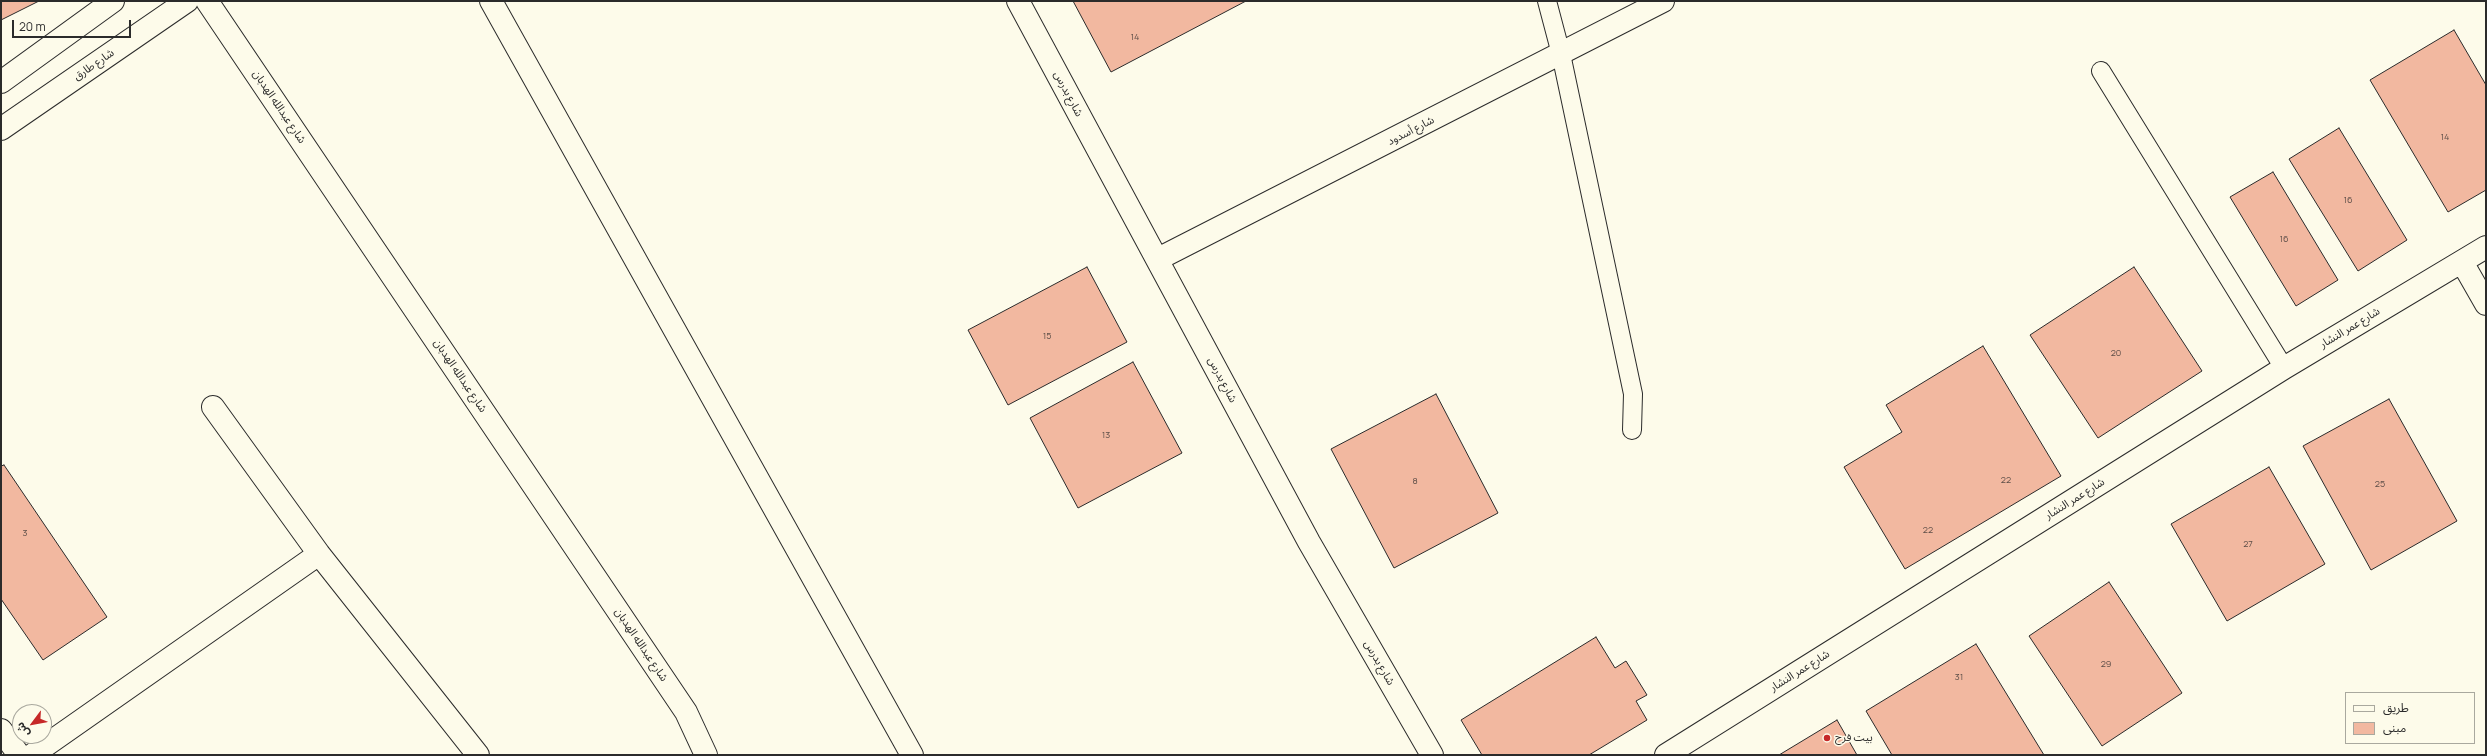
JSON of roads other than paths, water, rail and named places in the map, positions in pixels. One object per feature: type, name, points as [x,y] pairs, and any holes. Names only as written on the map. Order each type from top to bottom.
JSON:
[{"type":"street","points":[[1,82],[113,1]]},
{"type":"street","name":"شارع طارق","points":[[1,129],[186,1]]},
{"type":"street","name":"شارع عبدالله الهدبان","points":[[207,1],[686,712],[706,755]]},
{"type":"street","points":[[490,1],[912,755]]},
{"type":"street","name":"شارع بدرس","points":[[1018,1],[1309,542],[1432,755]]},
{"type":"street","name":"شارع أسدود","points":[[1158,259],[1663,1]]},
{"type":"street","name":"شارع عمر النشار","points":[[1666,755],[2284,368],[2486,247]]},
{"type":"street","points":[[2462,262],[2486,304]]},
{"type":"street","points":[[213,407],[319,554],[478,755]]},
{"type":"street","points":[[32,755],[319,554]]},
{"type":"street","points":[[1,730],[19,755]]},
{"type":"lane","points":[[1547,1],[1561,54],[1633,394],[1632,430]]},
{"type":"lane","points":[[2101,71],[2284,368]]},
{"type":"place","name":"بيت فرح","points":[[1827,738]]}]
